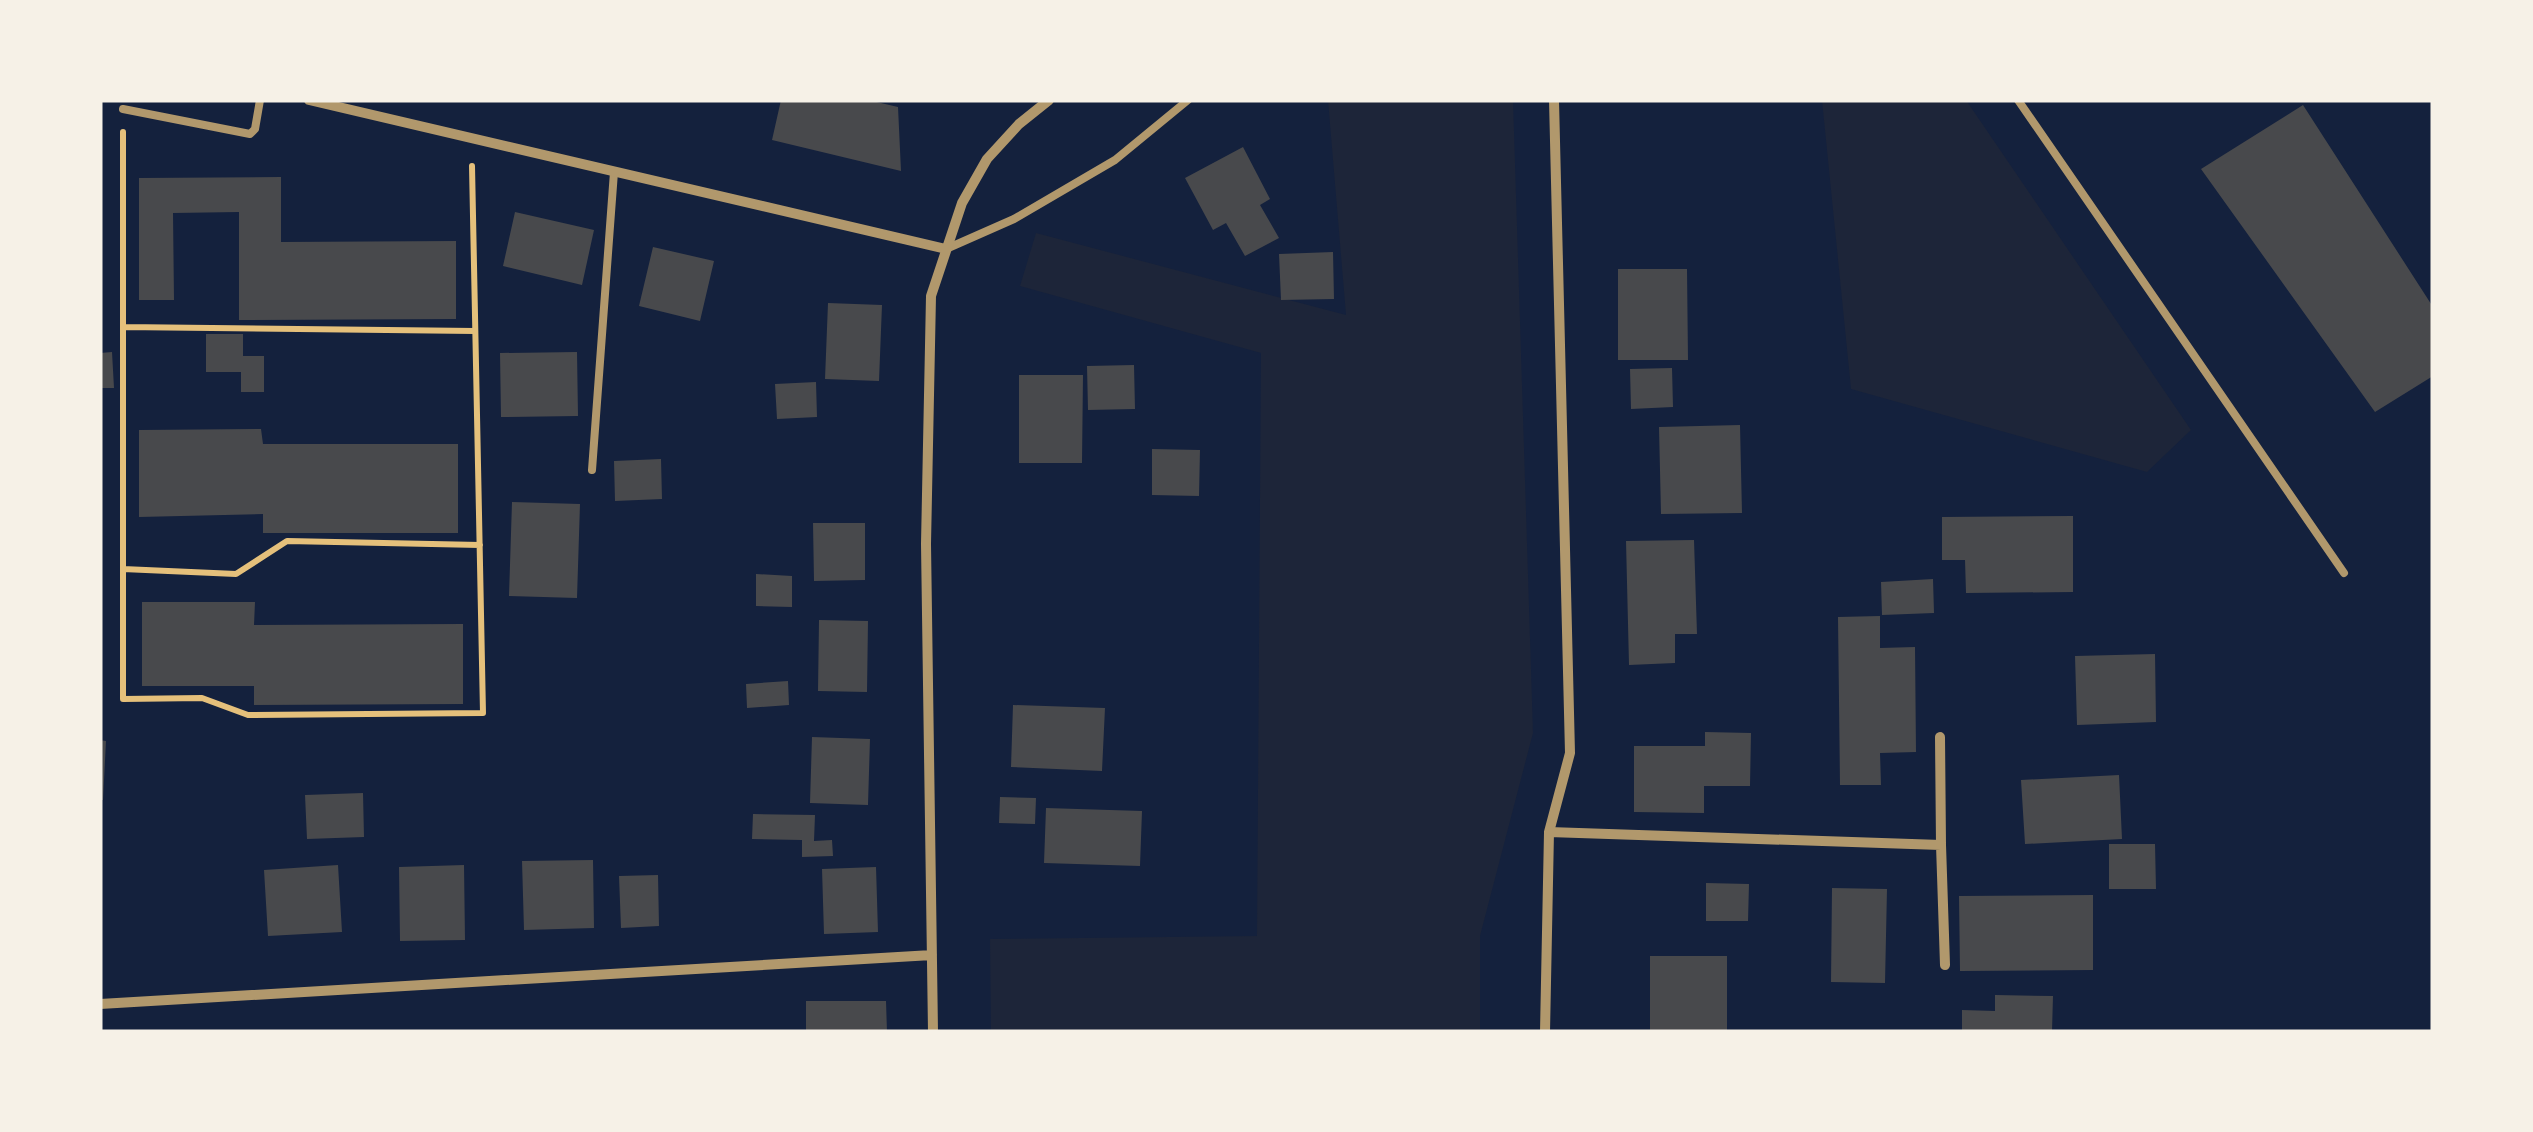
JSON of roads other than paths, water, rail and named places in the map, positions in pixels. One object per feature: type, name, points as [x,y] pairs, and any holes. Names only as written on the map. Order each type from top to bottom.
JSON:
[{"type":"street","points":[[308,100],[946,249]]},
{"type":"street","points":[[932,1032],[926,544],[931,296],[962,203],[987,159],[1018,124],[1050,100]]},
{"type":"street","points":[[1545,1032],[1549,832],[1570,753],[1554,100]]},
{"type":"street","points":[[1940,737],[1945,965]]},
{"type":"street","points":[[1549,832],[1941,845]]},
{"type":"street","points":[[100,1004],[932,955]]},
{"type":"lane","points":[[122,109],[250,134],[255,129],[260,100]]},
{"type":"lane","points":[[946,249],[1014,219],[1114,160],[1188,100]]},
{"type":"lane","points":[[2018,100],[2344,572]]},
{"type":"lane","points":[[592,470],[614,172]]}]
